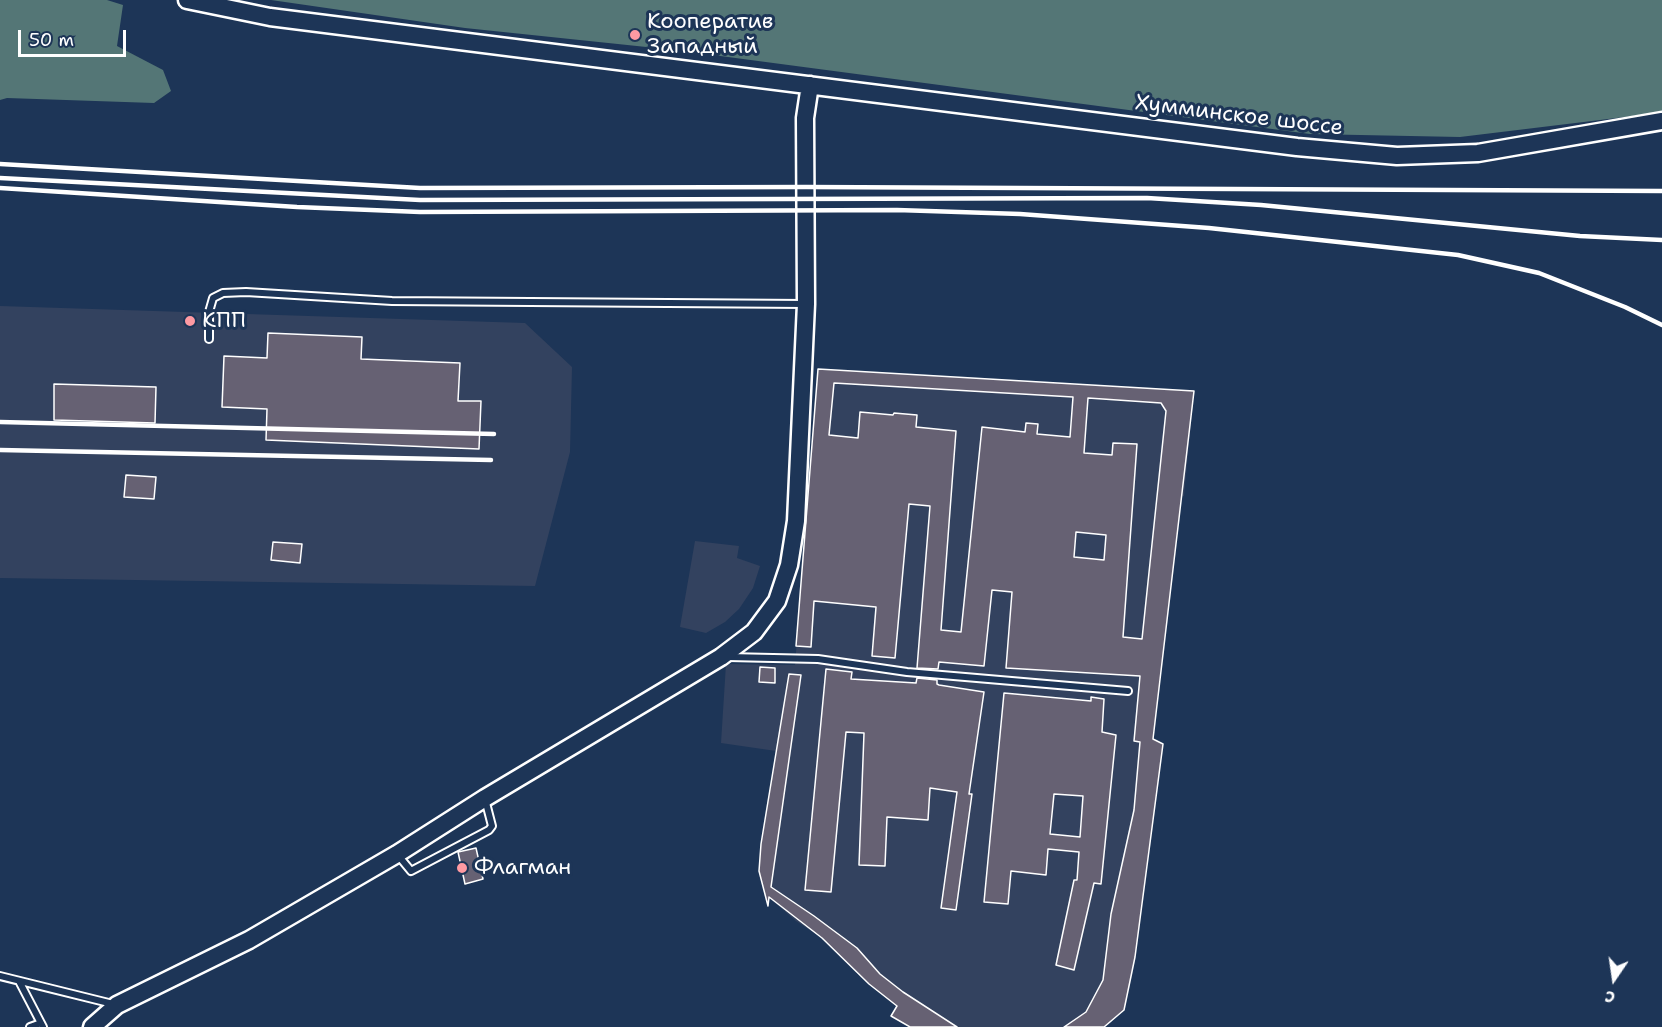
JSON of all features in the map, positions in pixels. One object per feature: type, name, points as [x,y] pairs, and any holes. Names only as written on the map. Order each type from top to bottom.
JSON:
[{"type":"main road","name":"Хумминское шоссе","points":[[187,0],[270,17],[1297,147],[1397,156],[1478,153],[1662,121]]},
{"type":"main road","points":[[92,1027],[117,1005],[249,940],[397,854],[485,798],[721,657],[754,632],[777,601],[789,565],[796,521],[806,304],[805,118],[810,85]]},
{"type":"lane","points":[[208,339],[209,312],[213,298],[223,294],[246,292],[392,301],[806,304]]},
{"type":"lane","points":[[721,657],[818,659],[907,672],[1128,691]]},
{"type":"lane","points":[[397,854],[411,871],[489,830],[492,826],[485,798]]},
{"type":"lane","points":[[0,976],[117,1005]]},
{"type":"lane","points":[[19,981],[42,1025],[30,1027]]},
{"type":"shaded area","points":[[0,306],[525,323],[572,367],[570,452],[535,586],[0,578]]},
{"type":"shaded area","points":[[818,369],[1194,391],[1184,496],[1174,499],[1153,739],[1163,744],[1135,957],[1124,1010],[1104,1027],[910,1027],[891,1016],[896,1006],[869,984],[822,938],[796,921],[765,894],[759,871],[761,844],[776,751],[721,743],[726,664],[795,665]]},
{"type":"shaded area","points":[[695,541],[739,546],[737,558],[760,566],[753,588],[739,609],[725,622],[706,633],[680,627]]},
{"type":"green space","points":[[0,0],[107,0],[123,5],[117,46],[163,70],[171,91],[154,103],[7,98],[0,100]]},
{"type":"green space","points":[[271,0],[1662,0],[1662,111],[1460,137],[1310,134],[675,50],[465,28]]},
{"type":"building","points":[[268,333],[362,337],[361,359],[460,363],[458,401],[481,401],[479,449],[266,440],[267,409],[222,407],[224,356],[267,358]]},
{"type":"building","points":[[818,369],[1194,391],[1153,739],[1163,744],[1135,957],[1124,1010],[1104,1027],[1064,1027],[1086,1012],[1103,980],[1111,914],[1134,810],[1140,742],[1134,741],[1140,676],[1006,668],[1012,592],[992,590],[984,666],[939,662],[938,669],[917,668],[930,506],[909,504],[895,658],[872,656],[876,607],[814,601],[811,647],[796,646]],"holes":[[[834,383],[1073,397],[1070,437],[1037,434],[1038,424],[1026,423],[1025,432],[982,427],[961,632],[941,630],[956,431],[916,427],[917,415],[860,412],[858,438],[829,435]],[[1088,398],[1161,403],[1166,411],[1142,639],[1123,637],[1137,444],[1113,443],[1112,455],[1084,453]],[[1076,532],[1106,535],[1104,560],[1074,557]]]},
{"type":"building","points":[[54,384],[156,387],[155,423],[54,420]]},
{"type":"building","points":[[126,475],[156,477],[154,499],[124,497]]},
{"type":"building","points":[[273,542],[302,544],[300,563],[271,560]]},
{"type":"building","points":[[760,667],[775,668],[775,683],[759,682]]},
{"type":"building","points":[[826,669],[852,672],[851,679],[916,683],[917,678],[937,680],[939,685],[984,692],[969,794],[972,794],[956,910],[941,908],[957,792],[930,788],[928,820],[887,817],[885,866],[859,865],[864,733],[846,732],[831,892],[805,890]]},
{"type":"building","points":[[789,674],[801,675],[771,887],[857,948],[880,974],[903,992],[957,1027],[910,1027],[891,1016],[897,1006],[869,984],[822,938],[769,897],[768,906],[759,871],[761,844]]},
{"type":"building","points":[[1004,693],[1091,701],[1091,697],[1104,699],[1102,732],[1116,735],[1101,884],[1094,883],[1074,970],[1056,965],[1074,880],[1077,880],[1079,852],[1048,849],[1046,875],[1011,871],[1008,904],[984,902]],"holes":[[[1054,794],[1083,796],[1080,837],[1050,834]]]},
{"type":"building","points":[[476,848],[483,879],[465,884],[458,852]]},
{"type":"railway","points":[[0,164],[420,188],[806,187],[1662,191]]},
{"type":"railway","points":[[0,178],[420,200],[1147,198],[1261,205],[1580,236],[1662,240]]},
{"type":"railway","points":[[0,188],[297,207],[420,212],[897,210],[1020,214],[1209,228],[1458,255],[1539,273],[1625,307],[1662,325]]},
{"type":"railway","points":[[0,422],[494,434]]},
{"type":"railway","points":[[0,450],[491,460]]},
{"type":"place","name":"Кооператив Западный","points":[[635,35]]},
{"type":"place","name":"КПП","points":[[190,321]]},
{"type":"place","name":"Флагман","points":[[462,868]]}]
